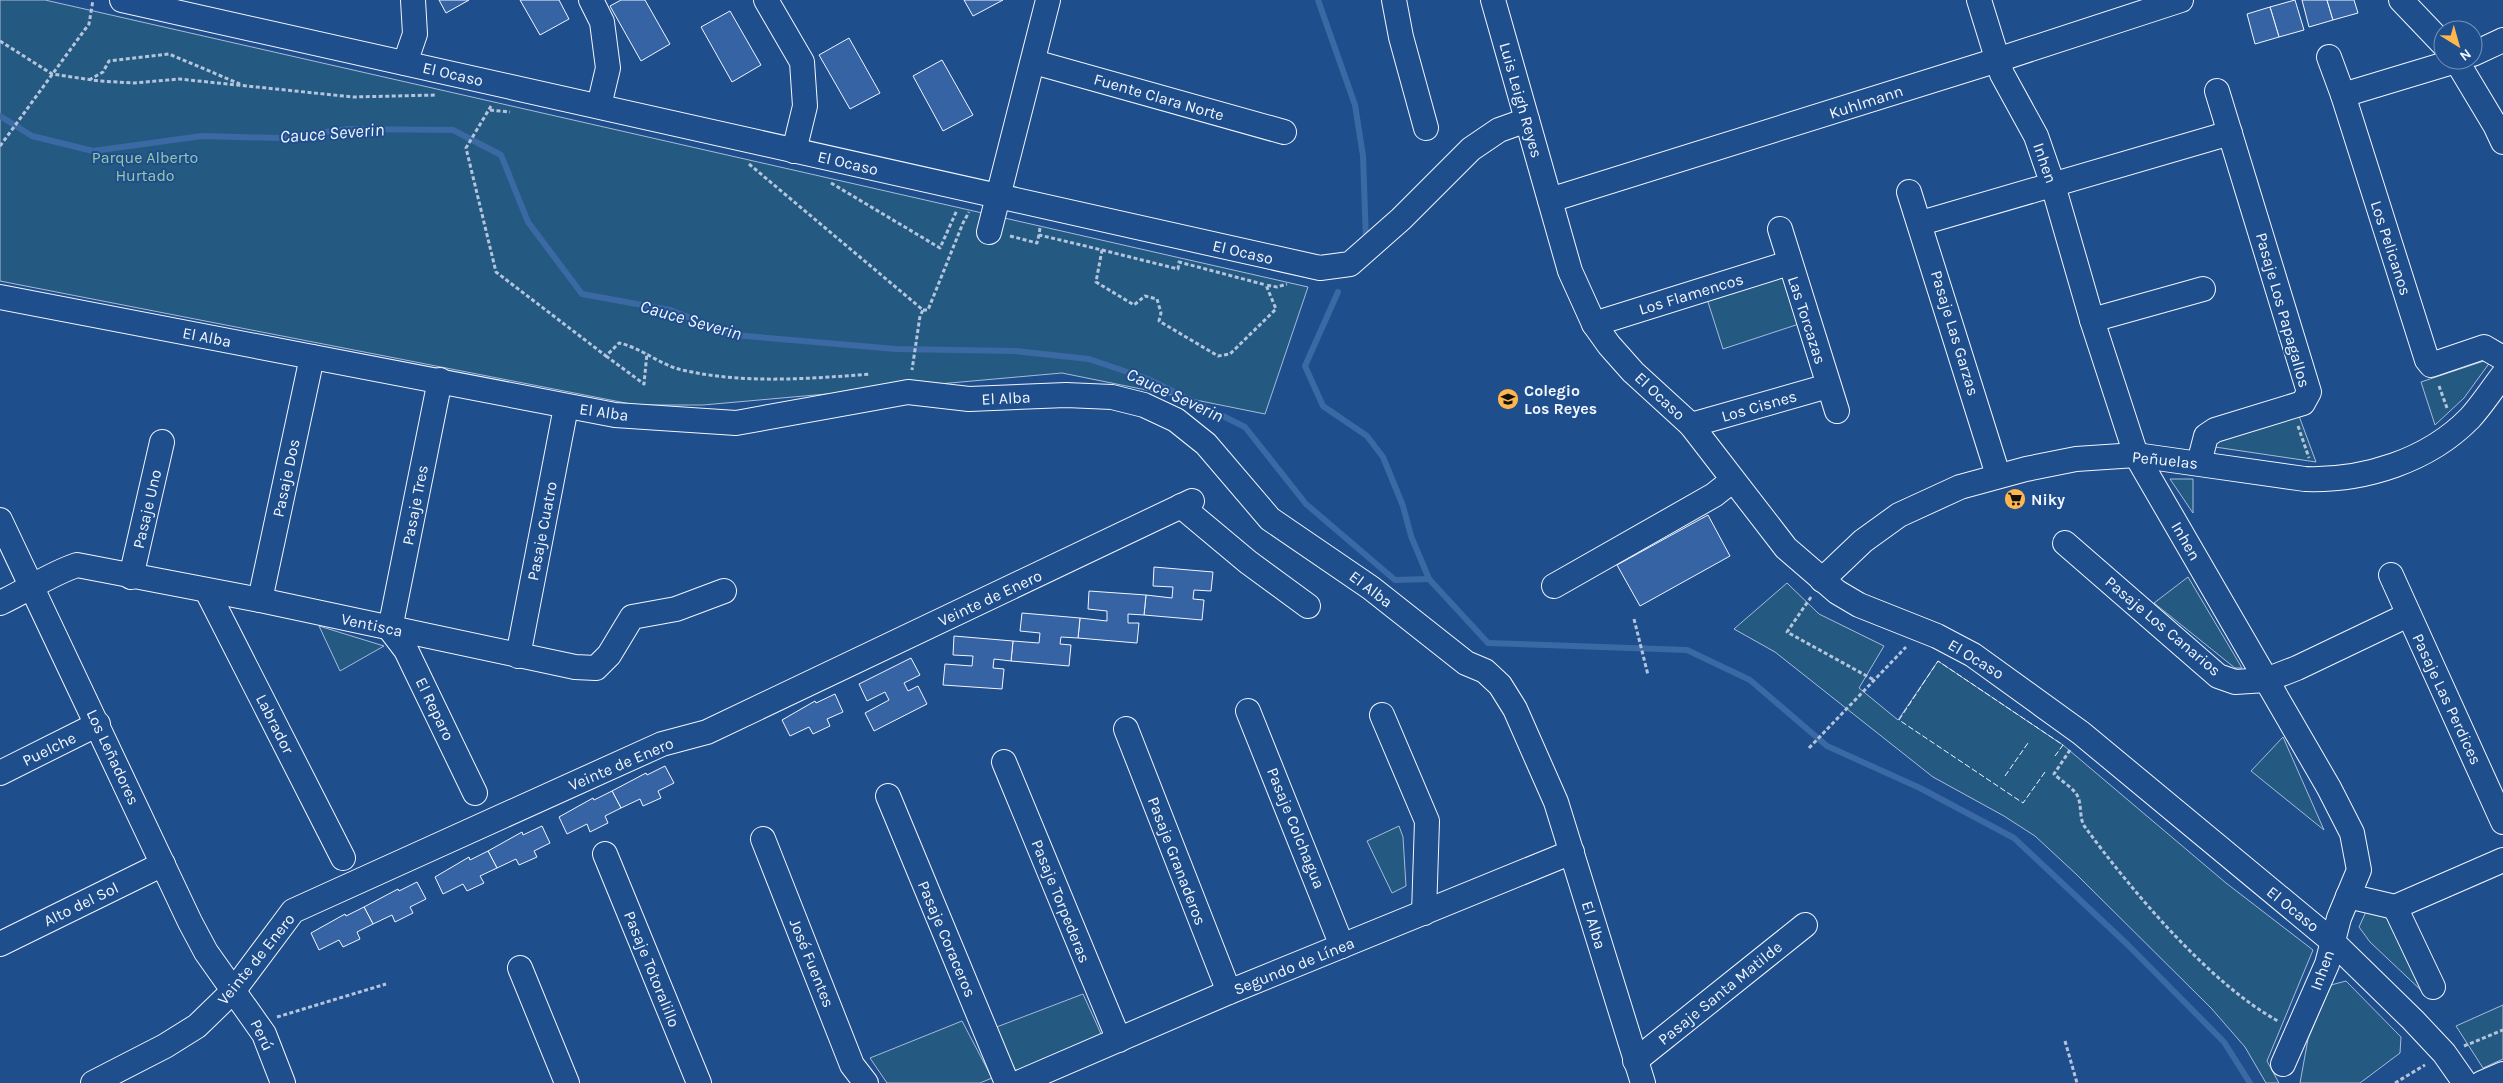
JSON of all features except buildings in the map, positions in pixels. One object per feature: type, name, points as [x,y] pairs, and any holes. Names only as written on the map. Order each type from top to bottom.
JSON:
[{"type":"street","name":"El Ocaso","points":[[122,0],[218,10],[405,63],[599,106],[750,152],[794,150],[960,197],[1000,197],[1320,268],[1350,264],[1395,225],[1471,149],[1499,130],[1527,120]]},
{"type":"street","points":[[405,63],[415,34],[413,0]]},
{"type":"street","points":[[591,0],[602,22],[608,68],[599,106]]},
{"type":"street","points":[[766,0],[802,62],[805,106],[794,150]]},
{"type":"street","points":[[989,232],[1000,197],[1048,0]]},
{"type":"street","points":[[1394,0],[1401,37],[1426,128]]},
{"type":"street","name":"Luis Leigh Reyes","points":[[1493,0],[1550,200]]},
{"type":"street","name":"Inhen","points":[[1979,0],[1996,60],[2036,136],[2053,185],[2092,320],[2136,454],[2329,788],[2352,833],[2358,870],[2332,941],[2327,964],[2283,1064]]},
{"type":"street","name":"Kuhlmann","points":[[1550,200],[2181,0]]},
{"type":"street","points":[[2401,0],[2433,31]]},
{"type":"street","points":[[2483,47],[2503,40]]},
{"type":"street","name":"Los Pelicanos","points":[[2329,57],[2343,95],[2427,360],[2431,365]]},
{"type":"street","name":"Fuente Clara Norte","points":[[1034,62],[1284,132]]},
{"type":"street","points":[[2343,95],[2433,64]]},
{"type":"street","points":[[2466,70],[2503,142]]},
{"type":"street","name":"Pasaje Los Papagallos","points":[[2199,464],[2206,436],[2215,430],[2303,402],[2309,392],[2216,91]]},
{"type":"street","points":[[1921,224],[2230,133]]},
{"type":"street","name":"Pasaje Las Garzas","points":[[1909,192],[1921,224],[1998,475]]},
{"type":"street","name":"El Ocaso","points":[[1550,200],[1570,271],[1594,324],[1608,345],[1638,377],[1691,426],[1786,548],[1837,592],[1859,605],[1923,631],[1973,655],[2082,733],[2332,941],[2444,1054],[2465,1083]]},
{"type":"street","name":"Las Torcazas","points":[[1780,229],[1789,264],[1837,411]]},
{"type":"street","name":"Los Flamencos","points":[[1594,324],[1789,264]]},
{"type":"street","points":[[2092,320],[2203,289]]},
{"type":"street","name":"El Alba","points":[[0,297],[615,415],[736,423],[910,382],[969,399],[1066,395],[1112,397],[1144,405],[1176,420],[1206,444],[1270,519],[1371,588],[1466,663],[1485,671],[1500,685],[1515,709],[1556,802],[1643,1083]]},
{"type":"street","points":[[2431,365],[2484,347],[2503,358]]},
{"type":"street","name":"Pasaje Dos","points":[[260,600],[312,357]]},
{"type":"street","name":"Peñuelas","points":[[1822,580],[1863,541],[1898,515],[1960,487],[1998,475],[2076,459],[2136,454],[2305,479],[2352,476],[2407,461],[2441,441],[2470,418],[2503,375]]},
{"type":"street","name":"Pasaje Tres","points":[[390,629],[440,380]]},
{"type":"street","name":"Los Cisnes","points":[[1691,426],[1828,386]]},
{"type":"street","name":"Pasaje Cuatro","points":[[518,656],[566,407]]},
{"type":"street","name":"Pasaje Uno","points":[[131,576],[162,442]]},
{"type":"street","points":[[1554,586],[1714,495],[1733,480]]},
{"type":"street","name":"Veinte de Enero","points":[[93,1083],[129,1075],[166,1046],[197,1026],[234,990],[293,911],[662,744],[707,732],[1186,504],[1248,562],[1308,606]]},
{"type":"street","name":"Los Leñadores","points":[[0,520],[206,952],[234,990]]},
{"type":"street","name":"Pasaje Los Canarios","points":[[2065,543],[2218,676],[2235,682],[2266,680],[2297,668],[2408,614]]},
{"type":"street","name":"Ventisca","points":[[0,603],[32,588],[57,572],[77,565],[260,600],[518,656],[575,667],[596,668],[609,656],[632,617],[676,609],[724,591]]},
{"type":"street","name":"Pasaje Las Perdices","points":[[2390,575],[2503,822]]},
{"type":"street","name":"Labrador","points":[[207,591],[343,858]]},
{"type":"street","name":"El Reparo","points":[[390,629],[406,650],[475,792]]},
{"type":"street","name":"Pasaje Colchagua","points":[[1248,711],[1342,946]]},
{"type":"street","points":[[1382,715],[1427,821],[1424,913]]},
{"type":"street","name":"Puelche","points":[[0,773],[98,724]]},
{"type":"street","name":"Pasaje Granaderos","points":[[1126,729],[1229,992]]},
{"type":"street","name":"Pasaje Torpederas","points":[[1004,762],[1119,1040]]},
{"type":"street","name":"Pasaje Coraceros","points":[[888,796],[1007,1083]]},
{"type":"street","name":"José Fuentes","points":[[763,840],[852,1065],[866,1083]]},
{"type":"street","name":"Segundo de Línea","points":[[1018,1083],[1061,1075],[1119,1040],[1229,992],[1572,852]]},
{"type":"street","name":"Pasaje Totoralillo","points":[[605,854],[700,1083]]},
{"type":"street","points":[[2348,896],[2396,907],[2503,860]]},
{"type":"street","name":"Alto del Sol","points":[[0,944],[163,864]]},
{"type":"street","points":[[2396,907],[2433,987]]},
{"type":"street","name":"Pasaje Santa Matilde","points":[[1635,1060],[1805,925]]},
{"type":"street","points":[[520,968],[567,1083]]},
{"type":"street","name":"Perú","points":[[234,990],[264,1034],[283,1083]]},
{"type":"street","points":[[2482,1083],[2503,1074]]},
{"type":"path","points":[[0,146],[89,24],[93,0]]},
{"type":"path","points":[[0,41],[52,74],[89,80],[134,83],[179,79],[353,97],[444,94]]},
{"type":"path","points":[[89,80],[103,72],[108,61],[169,54],[245,86]]},
{"type":"path","points":[[482,102],[492,104],[466,148],[496,272],[644,384],[647,353]]},
{"type":"path","points":[[739,162],[750,152]]},
{"type":"path","points":[[750,152],[758,166]]},
{"type":"path","points":[[750,152],[923,310]]},
{"type":"path","points":[[825,179],[940,248],[960,197]]},
{"type":"path","points":[[923,310],[928,310],[970,210],[960,197]]},
{"type":"path","points":[[1043,207],[1039,235],[1178,268],[1179,262],[1277,287],[1296,281],[1298,264]]},
{"type":"path","points":[[1102,250],[1096,282],[1134,305],[1145,296],[1157,299],[1162,313],[1159,321],[1218,356],[1230,354],[1276,309],[1266,285]]},
{"type":"path","points":[[910,382],[920,316],[923,310]]},
{"type":"path","points":[[606,356],[619,343],[634,346],[680,370],[735,378],[791,380],[874,374]]},
{"type":"path","points":[[2431,365],[2456,429]]},
{"type":"path","points":[[1822,580],[1787,632],[1874,680]]},
{"type":"path","points":[[1634,619],[1648,675]]},
{"type":"path","points":[[1809,748],[1859,694],[1923,631]]},
{"type":"path","points":[[2082,733],[2054,774],[2078,796],[2083,824],[2141,897],[2187,947],[2232,988],[2272,1018],[2296,1031]]},
{"type":"path","points":[[257,1023],[386,984]]},
{"type":"path","points":[[2396,1083],[2444,1054],[2503,1030]]},
{"type":"path","points":[[2065,1041],[2077,1083]]},
{"type":"green space","name":"Parque Alberto Hurtado","points":[[0,0],[45,0],[1308,287],[1265,414],[1062,373],[703,405],[636,405],[0,281]]},
{"type":"green space","points":[[1785,273],[1802,323],[1723,349],[1707,299]]},
{"type":"green space","points":[[2493,358],[2464,398],[2435,425],[2421,382]]},
{"type":"green space","points":[[2299,416],[2316,462],[2215,447],[2215,440]]},
{"type":"green space","points":[[2170,479],[2193,479],[2193,513]]},
{"type":"green space","points":[[2188,577],[2242,668],[2235,668],[2154,603]]},
{"type":"green space","points":[[1787,583],[1819,614],[1884,646],[1859,688],[1898,720],[1938,661],[2063,745],[2226,883],[2313,950],[2267,1061],[2279,1083],[2266,1083],[2245,1047],[2211,1008],[2035,836],[2004,816],[1933,777],[1775,652],[1734,629]]},
{"type":"green space","points":[[319,626],[384,646],[340,671]]},
{"type":"green space","points":[[2283,737],[2324,830],[2251,771]]},
{"type":"green space","points":[[1399,826],[1403,837],[1406,886],[1392,893],[1367,841]]},
{"type":"green space","points":[[2369,905],[2387,910],[2425,994],[2370,942],[2359,927]]},
{"type":"green space","points":[[2346,981],[2401,1037],[2400,1053],[2360,1083],[2300,1083],[2308,1039],[2331,985]]},
{"type":"green space","points":[[1083,994],[1102,1036],[1016,1072],[994,1028]]},
{"type":"green space","points":[[2503,1005],[2503,1059],[2483,1068],[2456,1026]]},
{"type":"green space","points":[[962,1021],[992,1078],[980,1083],[887,1083],[870,1058]]},
{"type":"waterway","points":[[1318,0],[1355,105],[1363,156],[1366,241]]},
{"type":"waterway","name":"Cauce Severin","points":[[0,116],[32,136],[93,151],[202,136],[279,138],[349,129],[453,130],[501,155],[528,222],[582,294],[670,310],[734,335],[896,349],[1015,351],[1089,359],[1148,379],[1245,427],[1306,504],[1395,580],[1429,579]]},
{"type":"waterway","points":[[1338,292],[1305,366],[1323,406],[1367,436],[1383,457],[1403,506],[1411,536],[1429,579],[1488,643],[1687,650],[1750,680],[1827,746],[1920,788],[2014,838],[2128,945],[2224,1042],[2250,1083]]},
{"type":"fence","points":[[2045,772],[2023,803],[1899,720],[1938,661],[2063,745],[2055,756]]},
{"type":"fence","points":[[2005,776],[2028,743]]},
{"type":"place","name":"Colegio Los Reyes","points":[[1508,399]]},
{"type":"place","name":"Niky","points":[[2015,499]]}]
